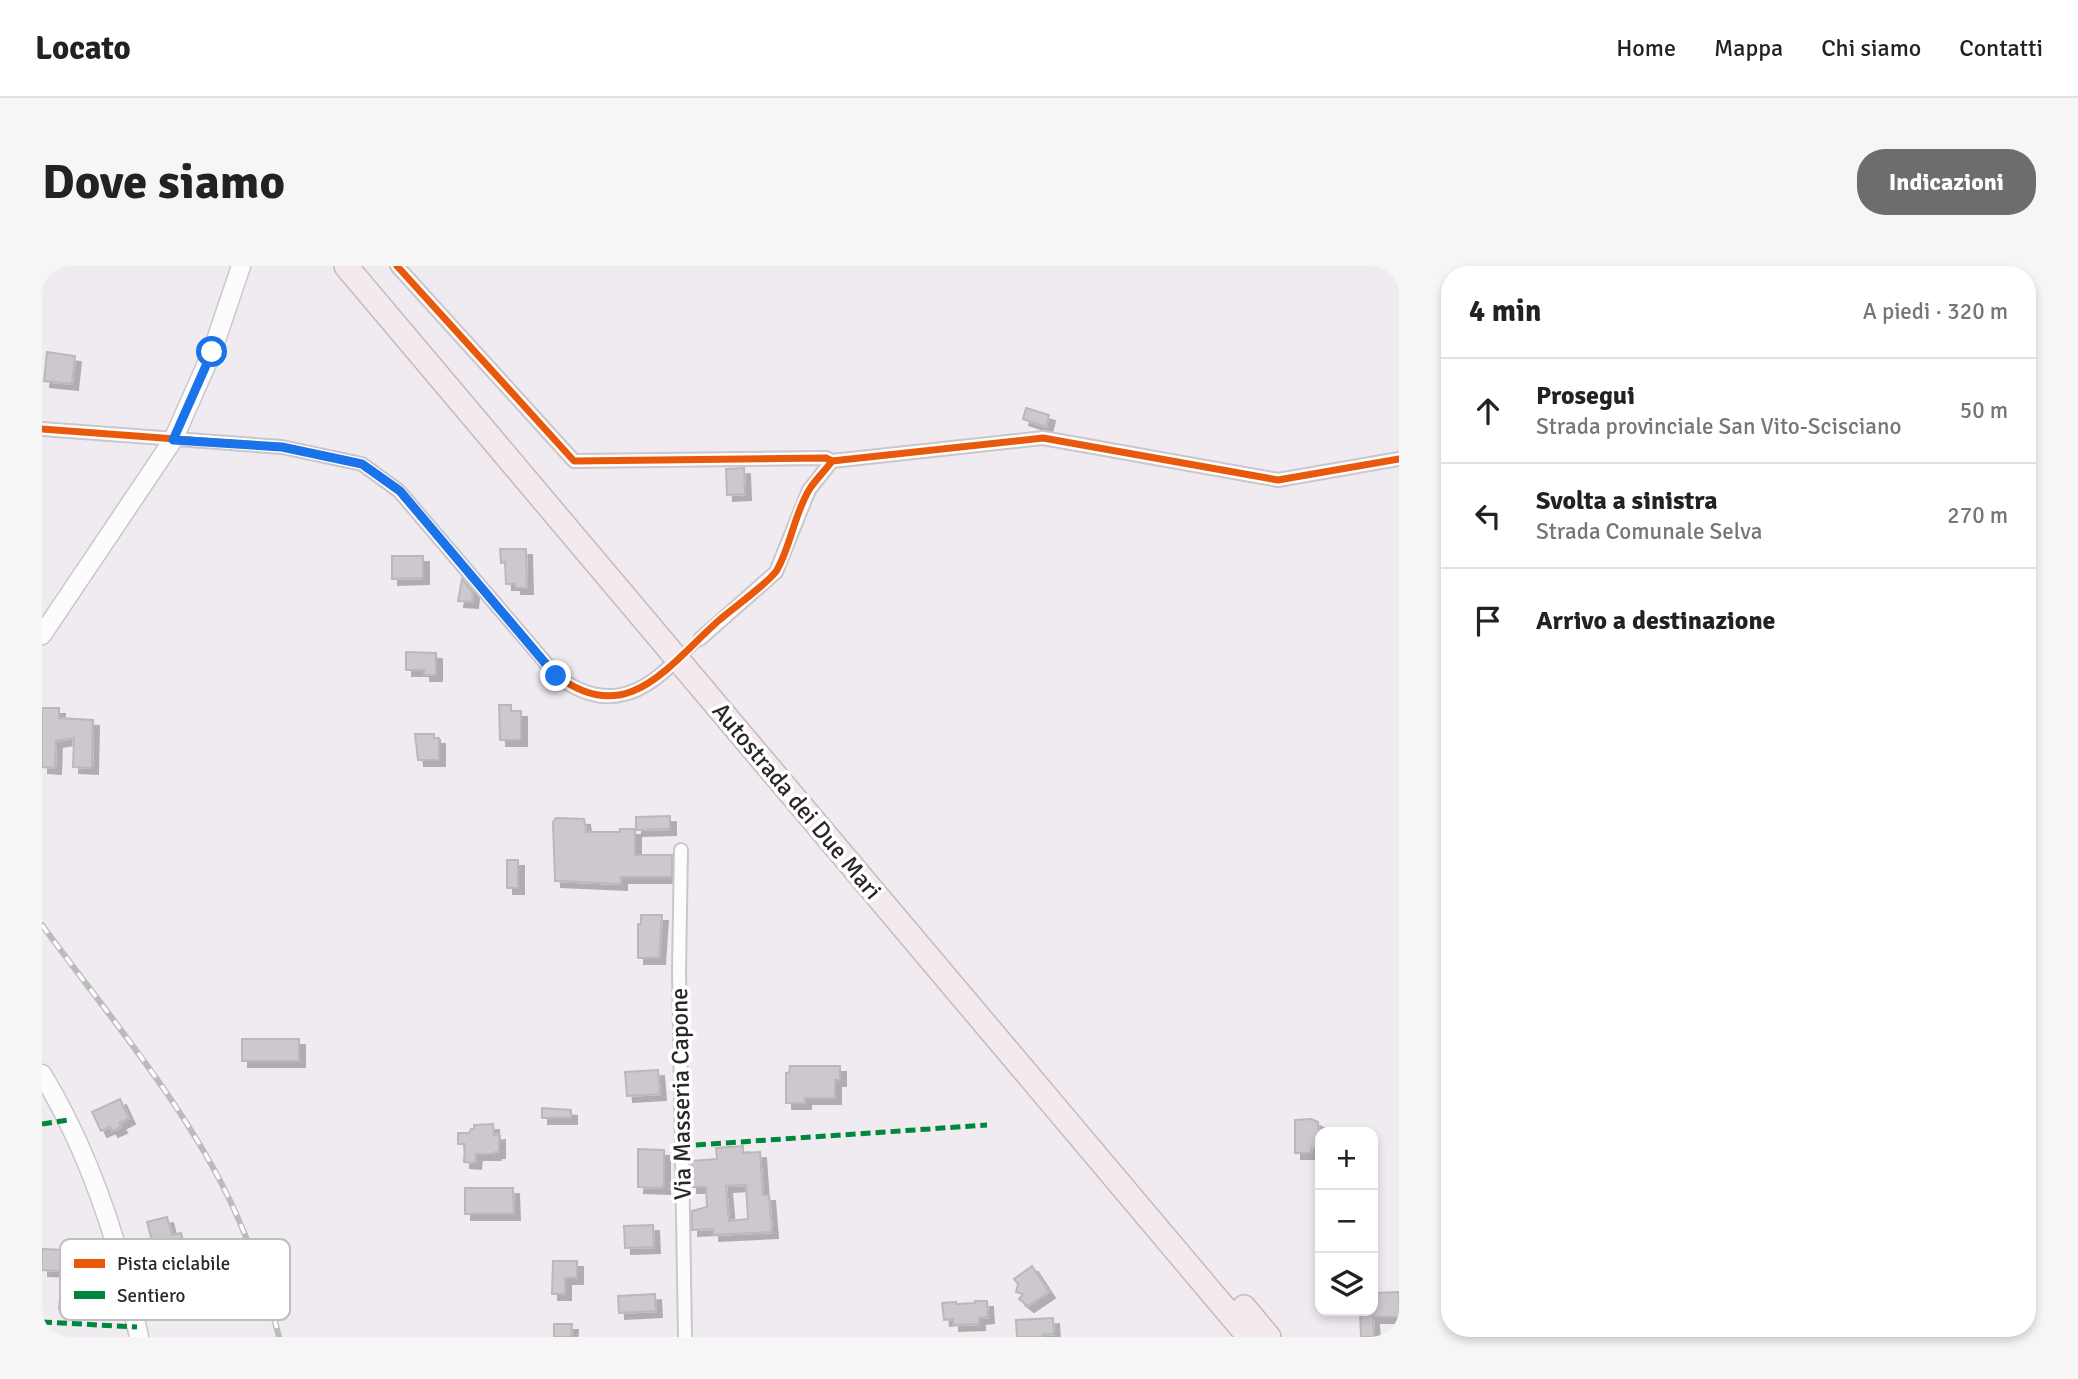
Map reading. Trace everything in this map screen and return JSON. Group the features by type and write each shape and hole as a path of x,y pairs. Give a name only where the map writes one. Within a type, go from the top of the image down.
{"highway":[{"name":"Autostrada dei Due Mari","path":"345,266 1249,1337"},
{"name":"Autostrada dei Due Mari","path":"366,266 1269,1337"}],"street":[{"path":"42,635 173,440 212,352 241,266"},
{"path":"397,266 574,461 826,458 832,461 1044,439 1278,480 1399,459"},
{"path":"42,429 282,447 362,464 400,491 556,676 571,687 603,698 625,694 645,685 668,668"},
{"path":"700,639 776,572 809,490 832,461"},
{"name":"Via Masseria Capone","path":"681,850 679,998 685,1337"},
{"path":"42,1074 81,1147 99,1192 113,1239"}],"building":[{"path":"47,352 75,356 72,384 44,381"},
{"path":"1026,408 1049,415 1046,427 1023,419"},
{"path":"744,468 745,494 727,495 726,469"},
{"path":"500,549 526,549 527,588 515,588 515,584 506,584 505,562 501,563"},
{"path":"392,556 423,556 423,578 392,579"},
{"path":"462,579 473,592 472,602 458,601"},
{"path":"406,652 436,653 436,675 424,675 424,670 406,670"},
{"path":"499,705 511,705 511,711 521,711 521,740 500,740"},
{"path":"42,708 59,708 59,718 93,720 92,768 73,767 74,738 56,741 55,768 42,767"},
{"path":"415,734 434,734 434,738 439,738 439,760 418,760"},
{"path":"670,816 670,829 636,830 636,817"},
{"path":"556,818 584,819 586,832 635,829 635,855 672,855 672,877 621,877 621,884 555,881 553,822"},
{"path":"507,860 518,860 518,888 507,888"},
{"path":"641,915 662,915 659,958 638,958 638,924 641,924"},
{"path":"242,1039 299,1039 299,1061 242,1061"},
{"path":"790,1066 840,1066 840,1080 835,1080 835,1098 805,1098 805,1103 786,1103 786,1073 789,1073"},
{"path":"658,1070 660,1094 627,1096 625,1072"},
{"path":"120,1099 129,1118 119,1123 121,1127 112,1131 110,1127 101,1131 92,1112"},
{"path":"542,1108 571,1110 571,1118 542,1118"},
{"path":"1311,1119 1318,1122 1318,1127 1315,1127 1315,1149 1311,1149 1312,1153 1295,1153 1295,1120"},
{"path":"493,1124 494,1135 499,1134 499,1152 476,1154 475,1163 464,1162 465,1144 458,1144 458,1133 469,1133 474,1129 474,1125"},
{"path":"743,1146 743,1153 760,1152 763,1195 769,1195 772,1232 713,1235 713,1229 692,1230 692,1211 707,1207 706,1187 691,1187 691,1161 717,1159 716,1148","holes":["746,1185 748,1219 729,1221 726,1186"]},
{"path":"638,1149 664,1150 664,1188 638,1187"},
{"path":"465,1188 513,1188 514,1214 465,1214"},
{"path":"167,1217 172,1235 181,1233 183,1239 151,1239 147,1222"},
{"path":"653,1225 654,1247 625,1248 624,1226"},
{"path":"42,1249 60,1250 60,1271 42,1270"},
{"path":"553,1261 577,1261 577,1278 565,1278 565,1294 552,1294"},
{"path":"1032,1266 1049,1292 1028,1306 1019,1299 1023,1294 1016,1292 1018,1284 1014,1279"},
{"path":"1399,1292 1399,1317 1373,1317 1374,1337 1361,1337 1360,1316 1378,1316 1378,1293"},
{"path":"655,1294 656,1311 619,1313 618,1296"},
{"path":"987,1301 988,1317 979,1318 979,1324 953,1325 953,1319 944,1320 942,1303"},
{"path":"1053,1318 1054,1334 1043,1337 1017,1337 1016,1320"},
{"path":"554,1324 572,1324 571,1337 554,1337"}],"tunnel":[{"path":"674,663 700,639"}],"railway":[{"path":"42,925 145,1062 193,1133 233,1207 246,1239"},
{"path":"274,1320 279,1337"}],"marked path":[{"path":"42,1124 68,1120"},
{"path":"681,1146 987,1125"},
{"path":"42,1322 137,1327"}],"cycle path":[{"path":"397,266 574,461 826,458 832,461"},
{"path":"42,429 282,447 362,464 399,491 556,675 581,690 604,696 625,694 644,686 663,673 717,622 773,575 782,560 811,486 832,461 1043,438 1278,480 1399,459"}],"route":[{"path":"212,352 173,440 282,447 362,464 400,491 556,676"}]}
